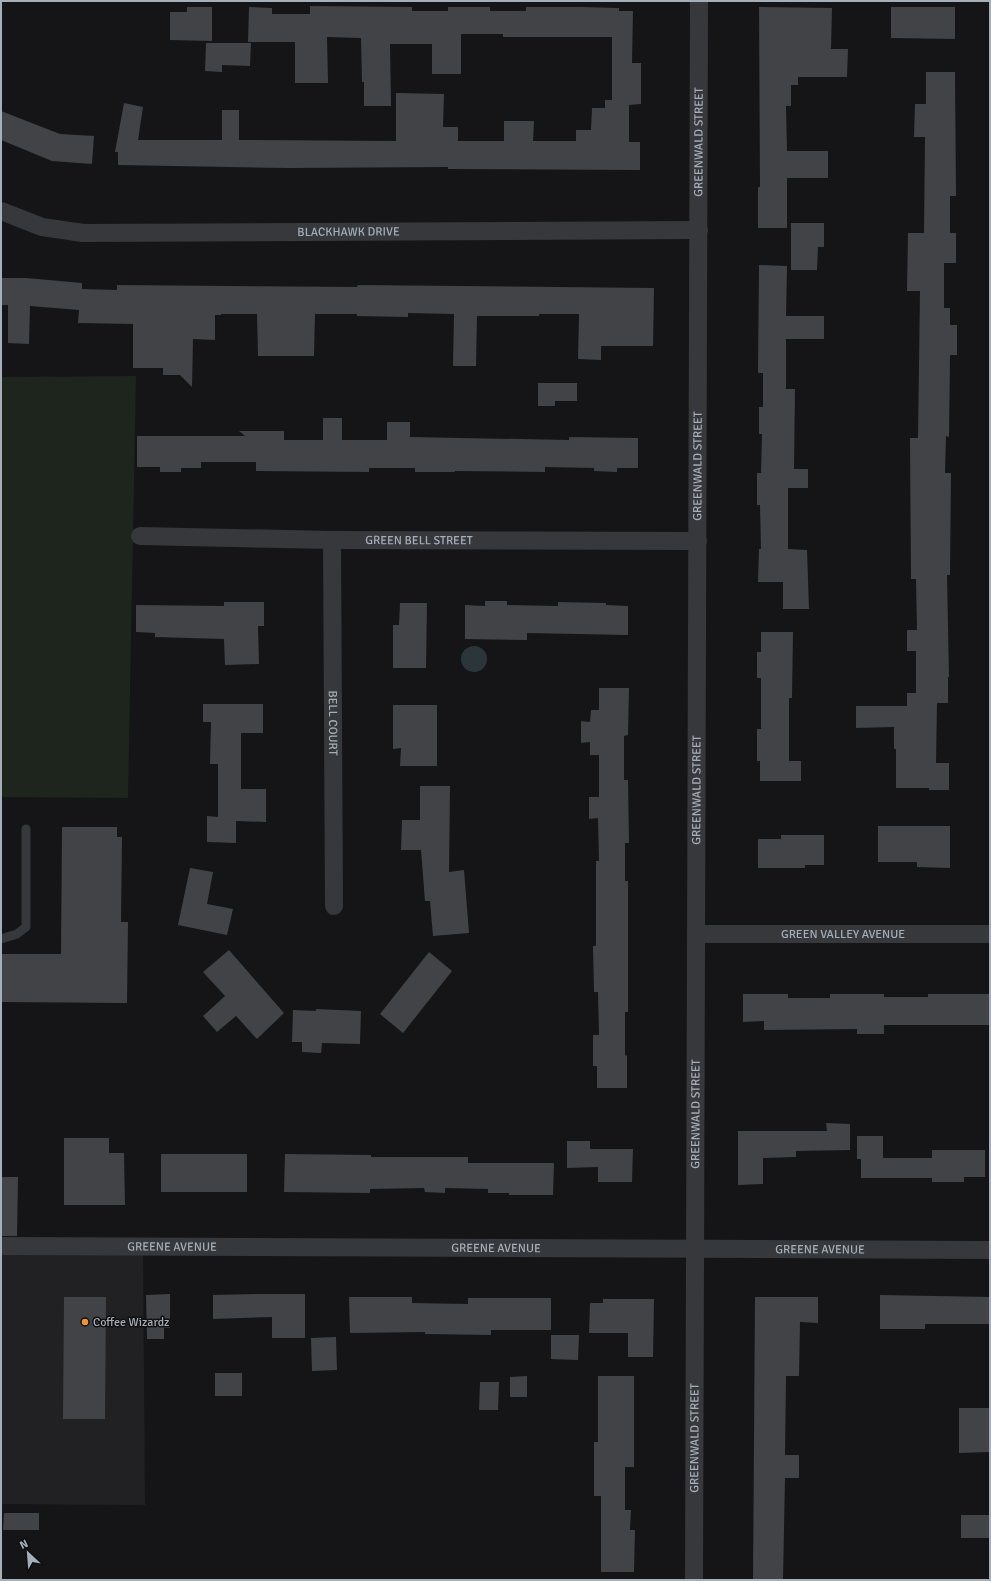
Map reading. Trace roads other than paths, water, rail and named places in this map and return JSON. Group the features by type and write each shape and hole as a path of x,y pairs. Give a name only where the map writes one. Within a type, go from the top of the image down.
{"street":[{"name":"GREENWALD STREET","path":"694,1580 699,1"},
{"name":"BLACKHAWK DRIVE","path":"1,211 42,227 83,232 699,230"},
{"name":"GREEN BELL STREET","path":"140,536 332,540 698,541"},
{"name":"BELL COURT","path":"332,540 334,906"},
{"name":"GREEN VALLEY AVENUE","path":"696,934 990,934"},
{"name":"GREENE AVENUE","path":"1,1246 990,1250"}],"lane":[{"path":"1,939 17,934 26,927 26,829"}],"place":[{"name":"Coffee Wizardz","path":"85,1322"}]}
